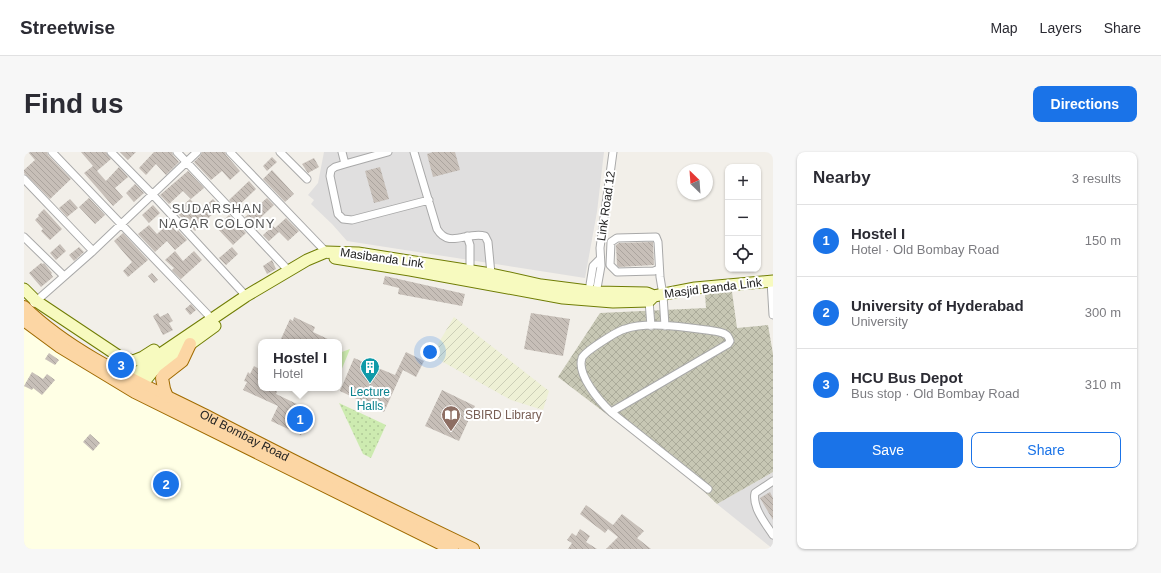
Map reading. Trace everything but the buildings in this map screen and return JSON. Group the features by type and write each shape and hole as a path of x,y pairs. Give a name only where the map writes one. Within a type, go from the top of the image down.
{"main road":[{"name":"Masibanda Link","path":"187,341 212,319 288,270 307,260 329,255 358,252 368,258 491,274 593,294 631,293"},
{"path":"133,385 153,371 187,341 239,308 329,255"},
{"path":"368,258 538,294 593,294 655,297"},
{"name":"Masjid Banda Link","path":"631,293 647,293 655,297 695,288 772,281"},
{"path":"24,289 36,300 120,357 133,361 143,357 166,342 187,341"},
{"name":"Old Bombay Road","path":"25,312 59,346 452,549"},
{"path":"167,397 162,378 182,361 187,341"},
{"name":"Old Bombay Road","path":"133,385 167,397 473,549"}],"street":[{"path":"52,152 212,319"},
{"path":"111,152 153,195 246,296"},
{"path":"177,152 288,270"},
{"path":"25,312 36,300 121,225 197,152"},
{"path":"230,152 329,255"},
{"path":"280,152 307,179"},
{"path":"342,152 345,164"},
{"path":"388,152 335,167 331,170 330,176 338,214 343,219 352,220 429,200"},
{"path":"414,152 440,235 449,239 478,234 485,236 488,242 491,274"},
{"name":"Link Road 12","path":"593,294 593,266 600,260 613,152"},
{"path":"24,178 93,251"},
{"path":"467,236 470,245 470,271"},
{"path":"24,237 64,276"},
{"path":"651,326 659,270 658,242 656,237 617,238 611,242 610,265 617,272 659,270"},
{"path":"772,281 773,315"},
{"path":"655,297 665,326"},
{"path":"611,412 728,344 730,341 728,336 720,332 676,325 624,329 589,350 582,358 580,363 590,387 599,400 611,412 708,489"},
{"path":"773,481 755,493 754,499 763,519 773,535"}],"shaded area":[{"path":"324,152 604,152 597,212 585,278 347,241 311,204 314,200 308,195 318,183"},
{"path":"732,292 737,328 768,325 773,354 773,472 717,504 689,477 558,377 600,313 706,308 705,294"},
{"path":"454,317 549,391 543,410 511,400 443,362 432,354"},
{"path":"24,325 83,369 181,422 440,549 24,549"},
{"path":"773,472 773,549 717,504"}],"green space":[{"path":"350,349 342,369 342,352"},
{"path":"339,403 386,425 371,458 363,454"}],"place":[{"name":"HCU Bus Depot","path":"121,365"},
{"name":"Lecture Halls","path":"370,384"},
{"name":"Hostel I","path":"300,419"},
{"name":"SBIRD Library","path":"451,432"},
{"name":"University of Hyderabad","path":"166,484"}],"district":[{"name":"SUDARSHAN NAGAR COLONY","path":"217,216"}]}
